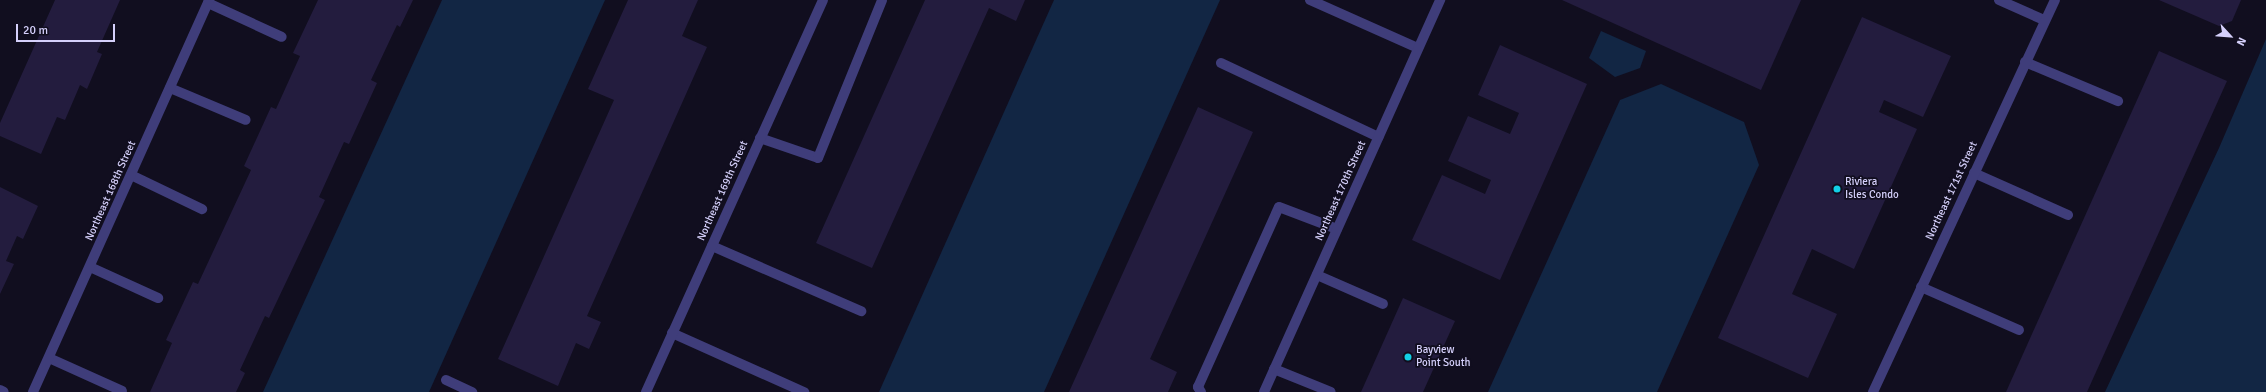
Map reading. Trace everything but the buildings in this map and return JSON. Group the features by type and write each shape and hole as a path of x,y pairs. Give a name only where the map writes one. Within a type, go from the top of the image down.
{"street":[{"name":"Northeast 169th Street","path":"646,392 823,0"},
{"path":"760,138 818,158 882,0"},
{"path":"1310,0 1418,48"},
{"name":"Northeast 170th Street","path":"1264,392 1440,0"},
{"path":"1999,0 2044,20"},
{"name":"Northeast 171st Street","path":"1873,392 2044,20 2055,0"},
{"path":"209,2 282,37"},
{"name":"Northeast 168th Street","path":"33,392 209,2"},
{"path":"2025,62 2118,101"},
{"path":"1221,64 1378,137"},
{"path":"170,88 246,120"},
{"path":"1974,173 2068,215"},
{"path":"131,175 202,209"},
{"path":"1201,392 1198,387 1279,207 1337,229"},
{"path":"712,246 861,311"},
{"path":"90,267 158,298"},
{"path":"1317,275 1383,304"},
{"path":"1921,287 2019,330"},
{"path":"672,333 804,392"},
{"path":"49,358 122,391"},
{"path":"1274,368 1331,392"},
{"path":"446,380 472,392"},
{"path":"0,390 4,392"}],"water":[{"path":"442,0 605,0 429,392 263,392"},
{"path":"1054,0 1220,0 1044,392 879,392"},
{"path":"1601,31 1646,51 1640,68 1615,77 1589,58"},
{"path":"2266,39 2266,392 2105,392 2219,148"},
{"path":"1661,84 1744,122 1759,165 1657,392 1488,392 1620,100"}],"place":[{"name":"Riviera Isles Condo","path":"1837,189"},
{"name":"Bayview Point South","path":"1408,357"}]}
